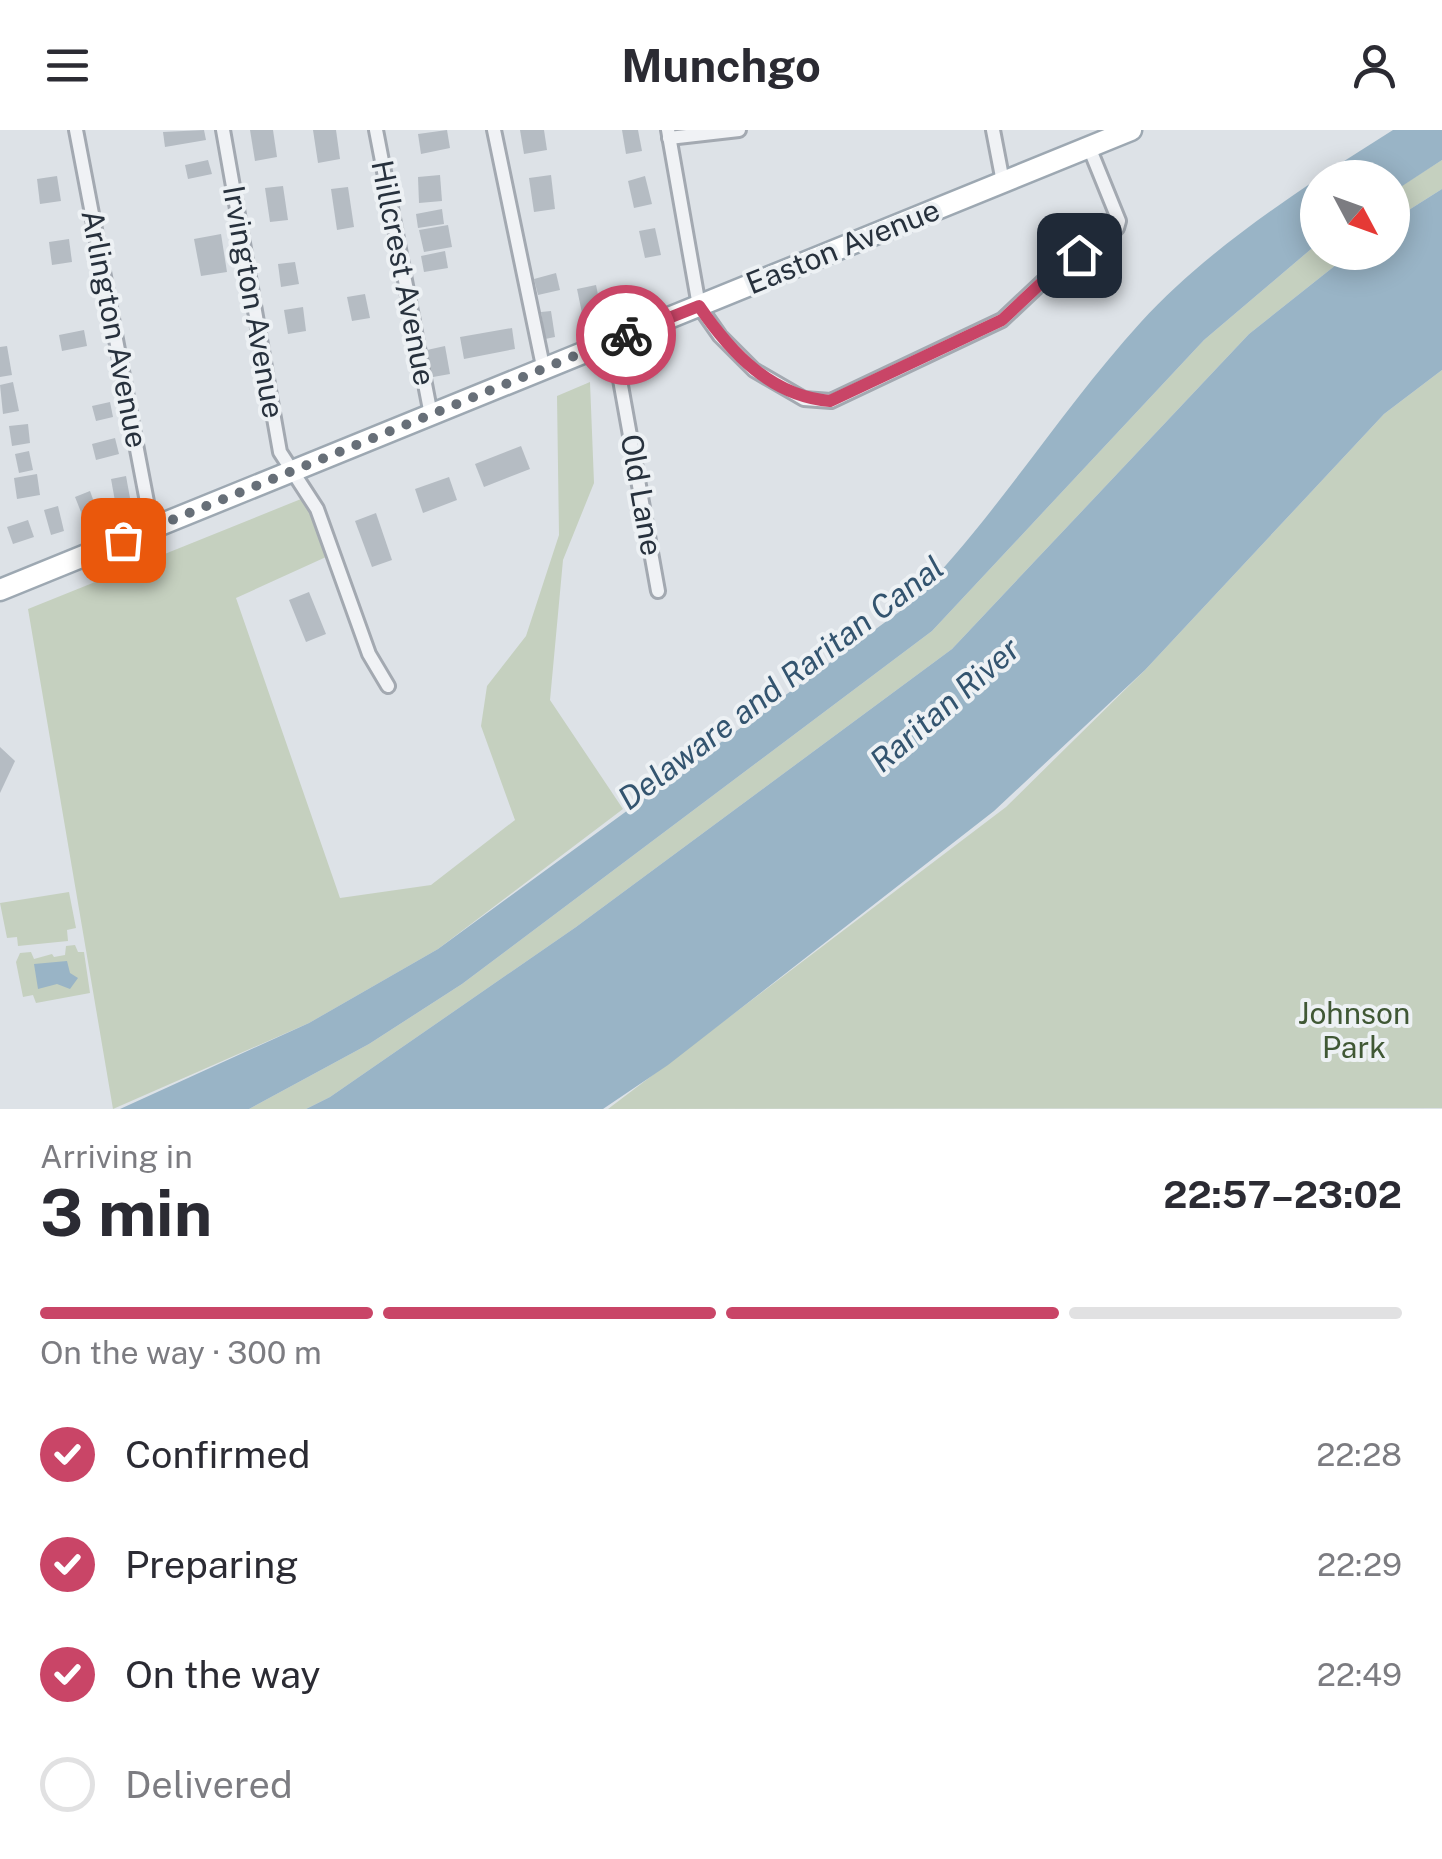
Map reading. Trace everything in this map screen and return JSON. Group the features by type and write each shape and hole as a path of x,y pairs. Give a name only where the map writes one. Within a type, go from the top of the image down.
{"main road":[{"name":"Easton Avenue","path":"1,584 152,528 544,371 1128,130"}],"street":[{"name":"Arlington Avenue","path":"76,130 152,528"},
{"name":"Irvington Avenue","path":"223,130 276,436 317,509 370,654 388,686"},
{"name":"Hillcrest Avenue","path":"376,130 430,415"},
{"path":"494,130 544,371"},
{"path":"739,130 669,134 699,306 720,336 778,387 804,399 842,398 942,345 1002,320 1053,272 1117,228 1119,222 1090,147"},
{"path":"993,130 1003,182"},
{"name":"Old Lane","path":"613,341 658,591"}],"green space":[{"path":"1442,160 1442,189 1410,209 1410,180"},
{"path":"1300,258 1300,270 1330,270 1249,334 952,649 576,927 330,1097 306,1109 249,1109 369,1044 462,984 932,631 1204,340"},
{"name":"Johnson Park","path":"1442,370 1442,1108 608,1109 1006,807 1145,670 1384,414"},
{"path":"590,382 594,483 563,560 550,700 623,809 438,949 309,1023 113,1109 28,609 306,497 326,557 236,598 340,898 431,885 515,820 481,726 487,686 526,636 559,535 557,396"},
{"path":"69,892 76,928 67,930 68,941 18,946 17,937 7,938 0,903"},
{"path":"75,945 78,952 84,952 90,993 36,1003 33,995 23,997 16,962 20,953 31,952 34,959 52,954 54,957 65,955 66,946"}],"water":[{"path":"1393,130 1442,130 1442,160 1410,181 1410,160 1346,160"},
{"name":"Raritan River","path":"1442,189 1442,370 1384,414 1145,670 994,811 668,1065 603,1109 306,1109 330,1097 576,927 952,649 1249,334 1330,270 1410,270 1410,209"},
{"path":"1300,191 1300,258 1204,340 932,631 462,984 369,1044 249,1109 120,1109 309,1023 438,949 910,604 971,536 1141,322 1181,282"},
{"path":"67,961 70,973 78,978 70,989 57,984 38,989 34,964"}],"building":[{"path":"204,130 206,140 165,147 163,132"},
{"path":"250,130 273,130 277,157 255,161"},
{"path":"313,130 336,130 340,159 318,163"},
{"path":"447,130 450,148 421,154 418,134"},
{"path":"520,130 544,130 547,150 524,154"},
{"path":"622,130 638,130 642,151 626,154"},
{"path":"208,160 212,174 188,179 185,165"},
{"path":"440,175 442,201 419,203 418,177"},
{"path":"551,175 555,209 534,212 529,178"},
{"path":"57,176 61,201 40,204 37,179"},
{"path":"645,176 652,204 634,208 628,181"},
{"path":"283,186 288,220 270,222 265,188"},
{"path":"348,187 354,227 337,230 331,189"},
{"path":"442,209 444,224 418,228 416,214"},
{"path":"448,225 452,247 424,252 419,230"},
{"path":"655,228 661,255 645,258 639,231"},
{"path":"221,234 227,272 201,276 194,239"},
{"path":"69,239 72,262 52,265 49,242"},
{"path":"445,251 448,268 424,272 421,256"},
{"path":"295,262 299,284 281,287 278,264"},
{"path":"556,273 560,290 538,295 534,279"},
{"path":"596,285 602,314 583,318 577,289"},
{"path":"365,294 370,318 352,321 347,297"},
{"path":"303,307 306,331 288,334 284,310"},
{"path":"551,311 555,337 545,339 541,312"},
{"path":"512,328 515,349 464,359 460,337"},
{"path":"84,330 87,346 62,351 59,335"},
{"path":"7,346 12,375 0,377 0,347"},
{"path":"445,346 450,374 433,377 427,350"},
{"path":"13,382 19,411 3,414 0,385"},
{"path":"110,402 113,417 96,421 92,406"},
{"path":"28,424 30,443 12,446 9,426"},
{"path":"115,438 119,454 96,460 92,444"},
{"path":"521,446 530,469 484,487 475,464"},
{"path":"29,451 33,470 19,473 15,454"},
{"path":"37,474 40,495 17,499 14,478"},
{"path":"126,476 132,509 117,512 111,479"},
{"path":"449,477 457,500 423,513 415,489"},
{"path":"90,491 101,521 87,527 75,497"},
{"path":"58,506 64,531 51,535 44,510"},
{"path":"376,513 392,560 372,567 355,521"},
{"path":"28,520 34,537 13,544 7,527"},
{"path":"309,592 326,634 306,642 289,600"},
{"path":"0,747 15,761 0,793"}],"way so far":[{"path":"123,540 626,335"}],"route":[{"path":"626,335 699,306 720,336 754,370 804,399 830,401 1002,320 1053,272 1079,255"}],"water label":[{"name":"Delaware and Raritan Canal","path":"781,683"}]}
